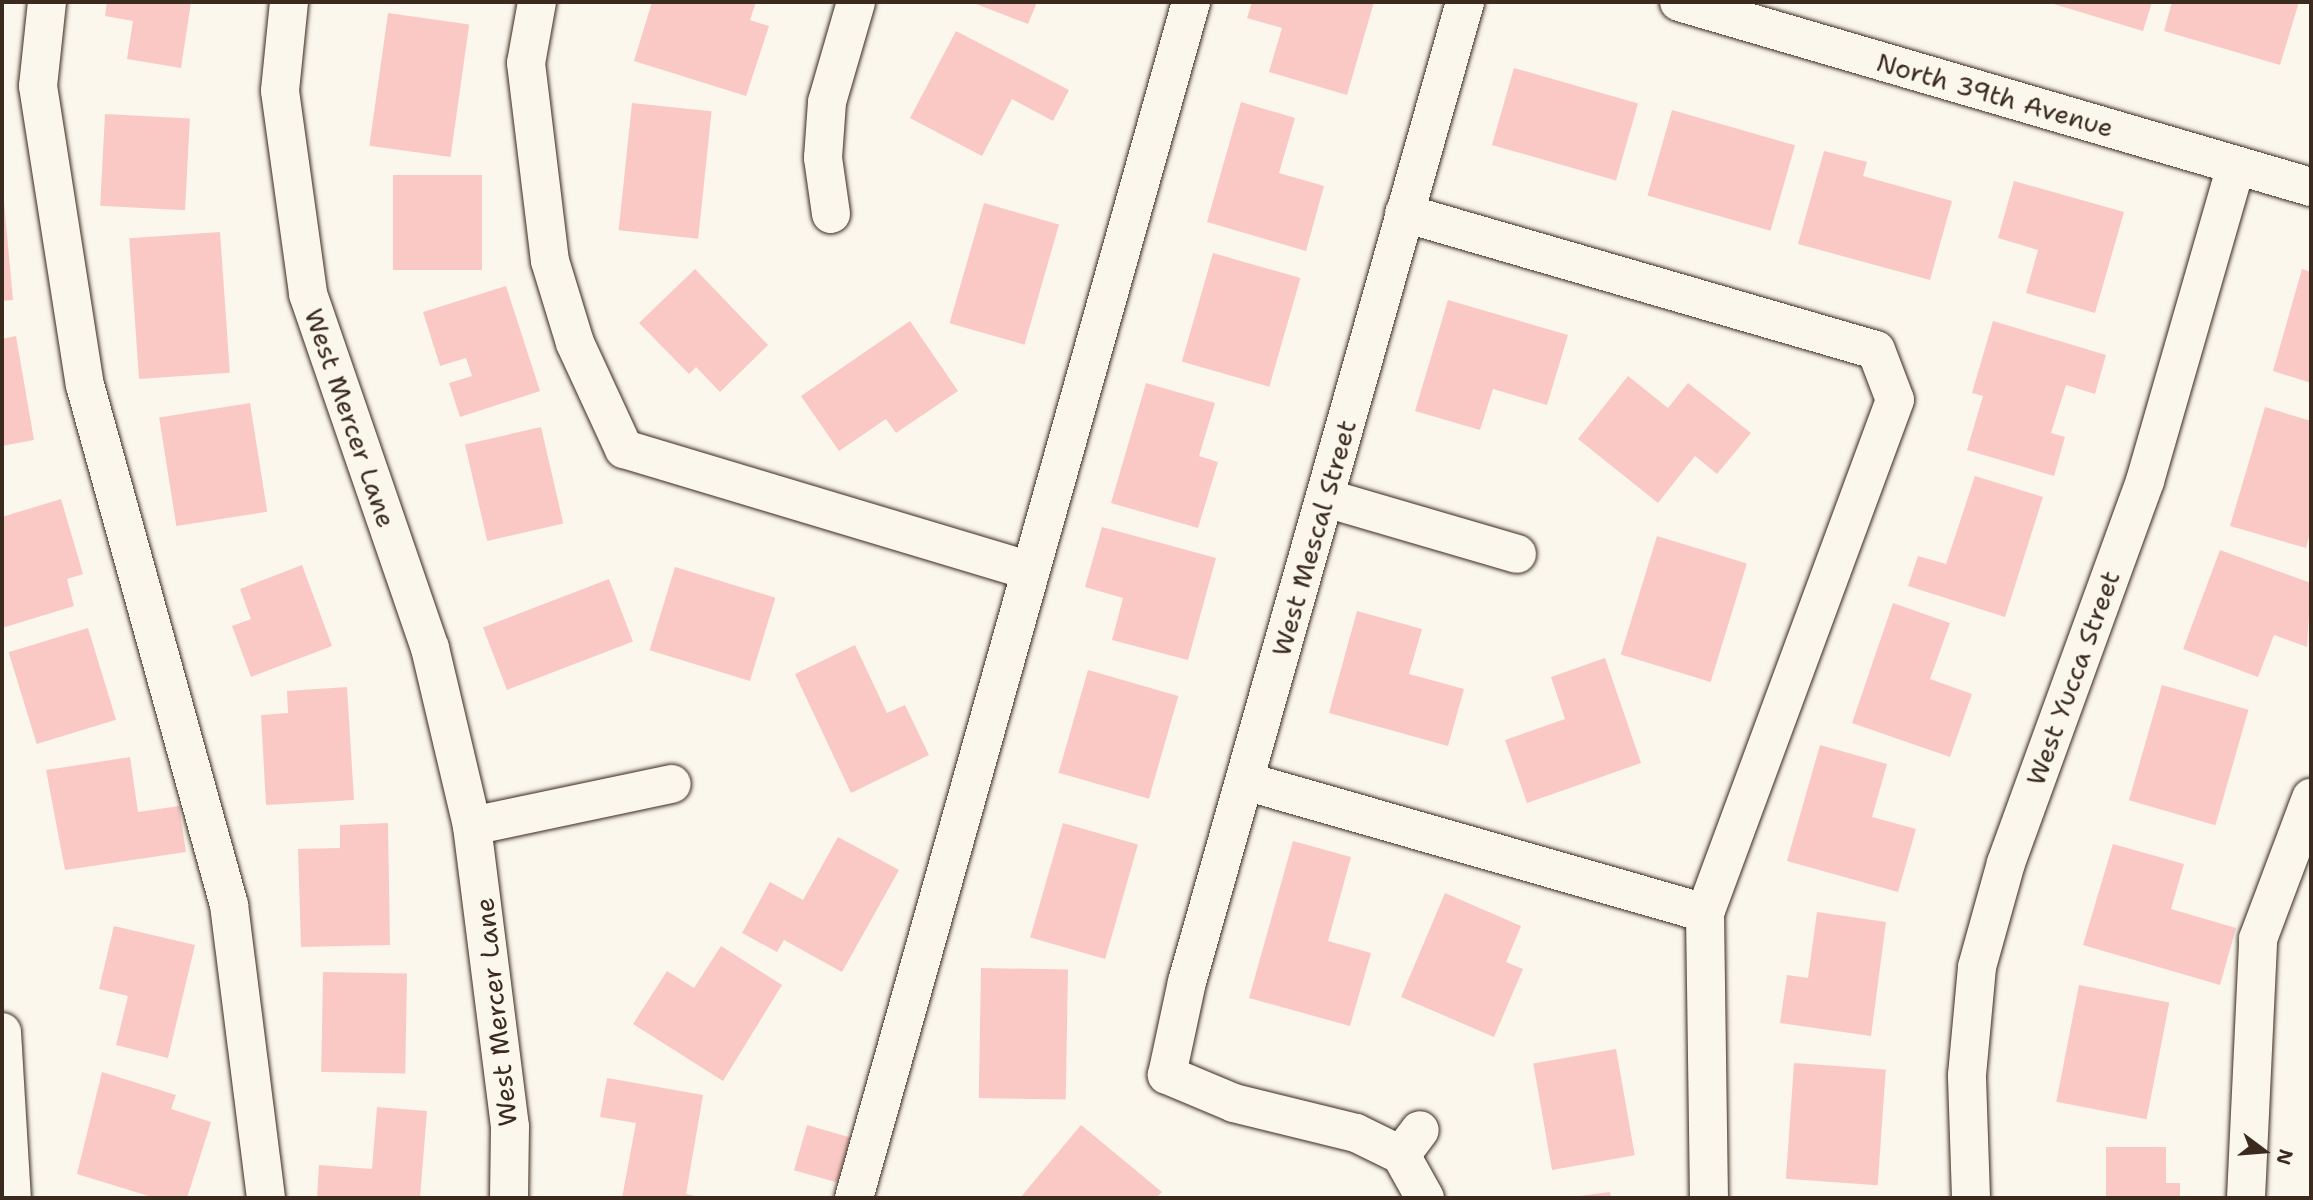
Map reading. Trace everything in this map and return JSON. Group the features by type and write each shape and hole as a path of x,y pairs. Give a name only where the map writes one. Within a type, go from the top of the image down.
{"street":[{"path":"47,2 38,86 85,385 229,905 266,1198"},
{"name":"West Mercer Lane","path":"289,2 280,91 308,294 430,648 472,826 510,1127 509,1198"},
{"path":"537,2 526,62 550,261 575,343 624,449 1028,570"},
{"path":"831,214 823,158 827,102 856,2"},
{"path":"854,1198 1028,570 1191,2"},
{"name":"West Mescal Street","path":"1425,1198 1410,1142 1356,1133 1234,1103 1167,1075 1245,781 1465,2"},
{"name":"North 39th Avenue","path":"1679,2 2311,187"},
{"name":"West Yucca Street","path":"1971,1198 1967,1075 1977,967 2006,863 2145,481 2236,166"},
{"path":"1404,213 1876,350 1895,400 1705,913 1709,1198"},
{"path":"1326,498 1517,554"},
{"path":"1245,781 1705,913"},
{"path":"472,826 672,784"},
{"path":"2246,1198 2258,939 2311,798"},
{"path":"2,1032 12,1198"}],"building":[{"path":"107,2 191,2 181,68 127,59 133,21 105,16"},
{"path":"652,2 756,2 750,20 769,26 746,96 634,61"},
{"path":"971,2 1037,2 1028,24"},
{"path":"1252,2 1374,2 1347,95 1269,72 1282,28 1247,18"},
{"path":"2047,2 2152,2 2143,31"},
{"path":"2172,2 2299,2 2280,65 2164,31"},
{"path":"388,13 469,24 451,157 369,146"},
{"path":"956,31 1069,90 1053,121 1012,99 982,156 910,118"},
{"path":"1514,68 1638,104 1616,180 1492,145"},
{"path":"1241,102 1295,118 1279,173 1324,186 1306,251 1207,222"},
{"path":"632,103 712,111 698,239 619,230"},
{"path":"1672,110 1795,145 1771,231 1647,196"},
{"path":"105,114 190,118 185,210 100,206"},
{"path":"1824,151 1867,162 1863,176 1952,201 1930,280 1798,244"},
{"path":"393,175 482,175 482,270 393,270"},
{"path":"2014,181 2124,212 2095,313 2026,293 2038,250 1998,238"},
{"path":"4,202 13,300 2,301 2,203"},
{"path":"984,203 1059,224 1025,345 950,323"},
{"path":"220,232 230,373 139,379 129,238"},
{"path":"1213,253 1300,278 1269,387 1182,362"},
{"path":"695,269 768,345 720,392 696,367 689,374 639,323"},
{"path":"2302,269 2311,272 2311,383 2273,371"},
{"path":"506,286 540,391 460,417 449,383 472,376 466,358 440,366 423,312"},
{"path":"1448,300 1568,335 1547,405 1493,389 1480,430 1415,411"},
{"path":"910,321 958,391 896,433 886,419 839,451 801,396"},
{"path":"1993,321 2106,355 2095,394 2066,385 2051,433 2065,437 2054,476 1967,450 1983,396 1972,393"},
{"path":"16,336 34,440 2,446 2,339"},
{"path":"1628,376 1668,408 1688,383 1751,433 1717,474 1695,456 1658,503 1578,439"},
{"path":"1146,383 1215,403 1199,456 1218,462 1198,528 1111,503"},
{"path":"250,403 267,512 176,526 159,417"},
{"path":"2265,407 2311,421 2311,530 2306,548 2230,526"},
{"path":"541,427 563,523 487,541 465,445"},
{"path":"1975,476 2043,497 2005,617 1908,586 1918,556 1946,564"},
{"path":"61,499 83,574 67,579 74,606 2,628 2,517"},
{"path":"1102,527 1216,558 1188,660 1112,640 1123,598 1085,587"},
{"path":"1657,536 1747,563 1711,682 1621,655"},
{"path":"2220,550 2311,583 2307,647 2274,635 2258,677 2183,649"},
{"path":"302,565 332,646 251,677 232,626 251,619 240,589"},
{"path":"675,567 775,598 750,681 650,650"},
{"path":"609,579 633,642 507,690 483,627"},
{"path":"1893,603 1950,623 1930,679 1972,694 1950,757 1852,723"},
{"path":"1357,611 1422,629 1409,674 1464,689 1448,746 1329,713"},
{"path":"88,628 116,720 37,744 9,652"},
{"path":"855,645 887,713 905,705 929,755 851,793 795,674"},
{"path":"1605,658 1641,763 1527,803 1505,740 1565,719 1551,677"},
{"path":"1088,670 1178,696 1149,799 1059,773"},
{"path":"2162,685 2249,710 2215,825 2129,800"},
{"path":"347,687 354,800 266,805 261,715 288,713 287,691"},
{"path":"1820,745 1887,764 1872,817 1916,829 1898,892 1787,861"},
{"path":"130,757 138,812 179,806 186,852 65,870 46,770"},
{"path":"388,823 390,945 301,947 298,849 340,848 340,825"},
{"path":"1063,823 1138,844 1105,959 1030,937"},
{"path":"838,837 899,870 842,972 784,940 777,952 742,933 770,882 803,900"},
{"path":"1293,841 1351,857 1328,941 1371,953 1350,1026 1249,998"},
{"path":"2113,844 2184,864 2171,909 2236,928 2220,985 2083,945"},
{"path":"1445,893 1521,926 1506,962 1523,969 1494,1037 1401,997"},
{"path":"1817,912 1886,922 1871,1036 1780,1023 1787,975 1808,978"},
{"path":"114,926 195,945 168,1058 116,1045 128,996 99,989"},
{"path":"721,946 782,985 723,1081 633,1024 667,971 694,988"},
{"path":"981,968 1068,970 1066,1099 979,1098"},
{"path":"323,972 407,973 405,1073 321,1072"},
{"path":"2079,985 2169,1003 2147,1119 2056,1102"},
{"path":"1616,1049 1635,1155 1552,1170 1533,1064"},
{"path":"1794,1063 1886,1069 1878,1185 1786,1179"},
{"path":"102,1072 176,1095 171,1109 211,1122 187,1198 155,1198 77,1174"},
{"path":"607,1078 703,1095 686,1194 705,1198 622,1198 636,1123 600,1117"},
{"path":"377,1107 427,1111 420,1198 317,1198 319,1165 372,1169"},
{"path":"807,1125 850,1137 837,1183 794,1170"},
{"path":"1081,1125 1162,1192 1156,1198 1020,1198"},
{"path":"2106,1147 2166,1147 2166,1183 2180,1183 2180,1198 2106,1198"},
{"path":"1610,1192 1611,1198 1571,1198 1571,1197"}]}
